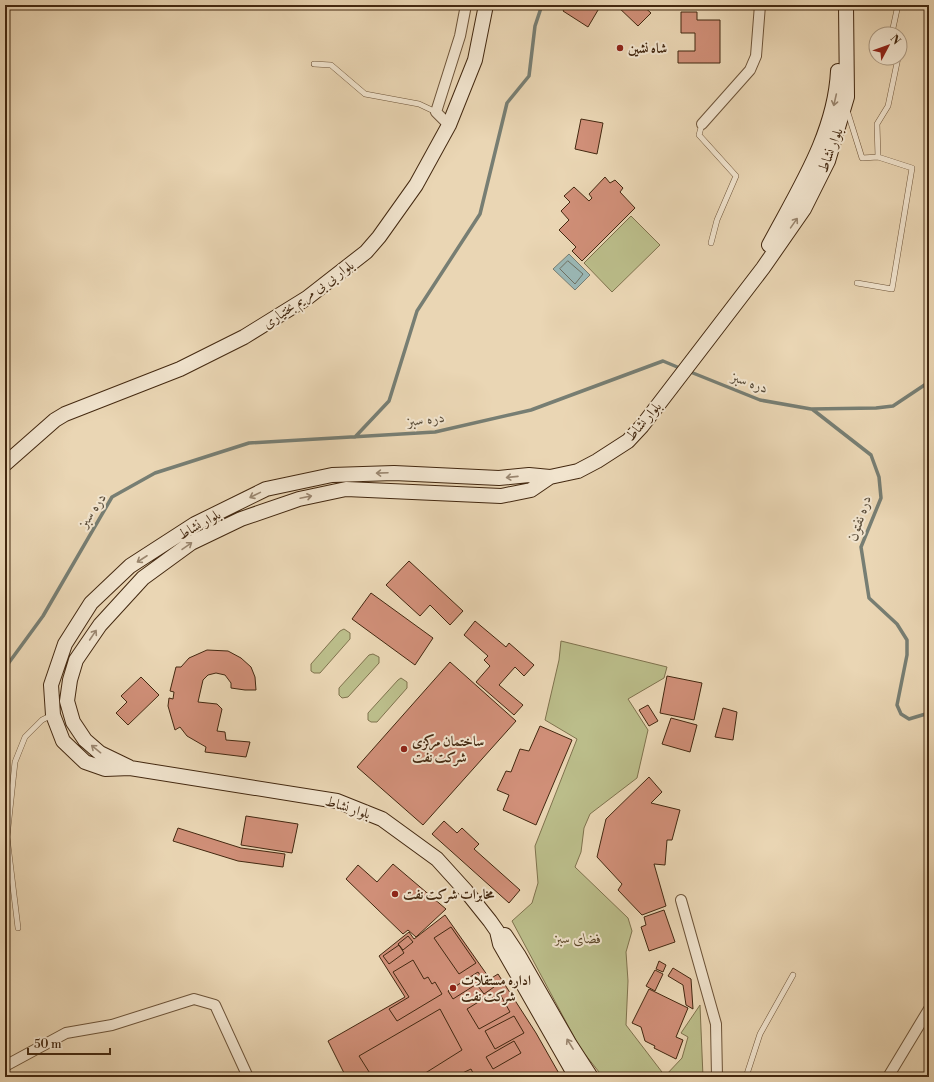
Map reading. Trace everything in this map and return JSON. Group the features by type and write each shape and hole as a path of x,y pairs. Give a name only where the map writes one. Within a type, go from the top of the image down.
{"main road":[{"name":"بلوار بی بی مریم بختیاری","path":"5,464 55,420 65,414 180,369 230,344 300,302 352,265 379,237 416,185 449,125 475,60 486,5"},
{"name":"بلوار نشاط","path":"754,276 821,145 831,114 837,89 838,74 837,5"},
{"name":"بلوار نشاط","path":"591,1077 569,1043 519,956 505,936 497,931 466,891 437,859 382,819 337,801 130,768 105,769 85,762 63,741 53,715 52,685 65,644 91,603 130,566 195,524 266,489 332,475 394,473 499,478 529,475 550,477 578,471 597,461 628,441 642,426 754,276 762,268 804,209 828,161 846,105 846,5"},
{"name":"بلوار نشاط","path":"130,768 100,753 85,740 73,722 67,701 70,680 76,660 100,625 143,578 191,543 241,519 299,498 346,489 501,496 531,490 550,477"},
{"name":"بلوار نشاط","path":"497,931 500,944 576,1077"}],"street":[{"path":"449,125 436,112 460,36 466,5"},
{"path":"702,124 750,70 756,56 760,5"},
{"path":"681,900 716,1024 717,1077"},
{"path":"5,1066 66,1033 112,1025 194,999 215,1005 248,1077"},
{"path":"891,1076 929,1009"}],"lane":[{"path":"893,26 898,5"},
{"path":"314,64 331,65 364,94 419,104 436,112"},
{"path":"878,156 877,124 888,106 896,66"},
{"path":"846,105 862,158 878,156 912,168 892,289 857,284"},
{"path":"702,124 699,135 736,176 717,220 711,243"},
{"path":"18,928 7,837 15,762 25,737 42,720 53,715"},
{"path":"746,1077 760,1034 792,975"}],"green space":[{"path":"631,216 660,245 612,292 584,263"},
{"path":"344,629 350,633 350,639 320,673 314,673 311,671 311,664 340,631"},
{"name":"فضای سبز","path":"561,641 667,667 664,678 628,699 648,730 637,778 590,814 584,828 581,852 575,867 628,918 632,931 626,952 628,981 626,1025 665,1076 682,1058 688,1037 681,1033 700,1005 703,1077 603,1077 580,1048 512,921 532,903 538,883 535,846 577,739 545,720 559,660"},
{"path":"373,654 379,657 379,663 348,697 342,698 339,695 339,688 369,655"},
{"path":"401,678 407,682 407,688 377,722 371,722 368,720 368,713"}],"water":[{"path":"569,254 590,275 575,290 553,269"}],"building":[{"path":"567,5 601,5 588,27 563,11"},
{"path":"616,5 642,5 651,13 638,26"},
{"path":"681,12 697,12 697,20 720,20 720,63 678,63 678,51 695,51 695,33 681,33"},
{"path":"581,119 603,123 597,154 575,149"},
{"path":"605,177 610,183 615,180 623,188 620,192 635,208 582,261 572,251 576,247 559,230 569,220 561,211 570,202 564,196 574,187 589,201 592,198 589,194"},
{"path":"409,561 463,611 450,625 430,605 420,616 386,585"},
{"path":"371,593 433,638 415,665 352,619"},
{"path":"475,621 506,647 509,643 534,665 524,676 515,667 499,685 523,705 514,715 476,682 490,666 484,660 488,656 464,635"},
{"path":"207,650 228,651 241,658 251,667 255,677 256,690 245,690 231,688 231,683 225,675 216,673 208,675 203,680 198,702 217,704 222,709 217,731 225,732 226,740 250,742 246,757 205,752 206,747 187,736 180,727 175,730 168,706 169,698 173,699 174,692 170,691 176,667 181,667 189,658"},
{"path":"450,662 516,721 423,825 357,767"},
{"path":"667,676 702,683 694,720 660,713"},
{"path":"141,677 159,695 128,725 116,713 127,702 121,696"},
{"path":"648,705 658,721 649,726 639,710"},
{"path":"723,708 737,712 733,740 715,737"},
{"path":"671,718 697,725 690,752 662,744"},
{"path":"540,726 572,740 536,825 503,810 509,795 497,790 506,771 511,772 520,749 529,751"},
{"path":"649,777 662,792 651,803 680,810 672,840 667,840 665,865 654,864 666,906 642,915 618,890 622,884 597,857 606,819"},
{"path":"246,816 298,824 292,853 241,845"},
{"path":"444,821 457,833 462,828 479,844 474,849 520,890 509,903 432,834"},
{"path":"178,828 241,848 285,854 283,867 238,861 173,841"},
{"name":"مخابرات شرکت نفت","path":"393,864 446,909 416,937 408,930 403,934 346,879 358,865 377,882"},
{"path":"664,910 675,942 649,951 641,927 646,925 644,917"},
{"name":"اداره مستقلات شرکت نفت","path":"445,915 490,979 498,974 536,1033 561,1077 346,1077 328,1041 405,997 379,956 409,932 414,939"},
{"path":"451,927 476,963 459,974 434,938"},
{"path":"408,936 413,942 403,950 398,944"},
{"path":"399,945 404,953 389,964 383,956"},
{"path":"413,960 424,979 428,977 432,984 435,982 442,994 397,1021 389,1009 409,997 393,972"},
{"path":"659,961 666,965 663,972 656,969"},
{"path":"673,968 691,979 693,1009 686,1005 683,985 668,976"},
{"path":"655,970 663,974 655,991 646,986"},
{"path":"478,972 483,980 453,999 448,991"},
{"path":"488,979 494,987 484,994 478,986"},
{"path":"649,989 688,1008 676,1037 683,1040 676,1059 654,1048 655,1046 645,1041 641,1027 632,1023"},
{"path":"500,994 510,1012 479,1029 467,1009 485,998 487,1001"},
{"path":"440,1009 462,1050 419,1077 369,1077 371,1075 359,1056"},
{"path":"514,1016 524,1033 495,1049 485,1031"},
{"path":"514,1041 521,1053 493,1069 486,1057"},
{"path":"471,1069 475,1077 454,1077"}],"waterway":[{"path":"355,437 389,401 417,311 480,214 507,103 529,76 535,26 542,5"},
{"name":"دره سبز","path":"5,668 43,616 112,497 155,473 249,443 435,432 531,410 663,361 682,369"},
{"name":"دره سبز","path":"688,371 760,400 811,409 876,408 893,406 929,382"},
{"name":"دره نفتون","path":"812,409 871,455 879,477 881,498 861,547 869,598 897,624 907,640 907,655 897,705 901,714 909,719 929,713"}],"place":[{"name":"شاه نشین","path":"620,48"},
{"name":"ساختمان مرکزی شرکت نفت","path":"404,749"},
{"name":"مخابرات شرکت نفت","path":"395,894"},
{"name":"اداره مستقلات شرکت نفت","path":"453,988"}]}
